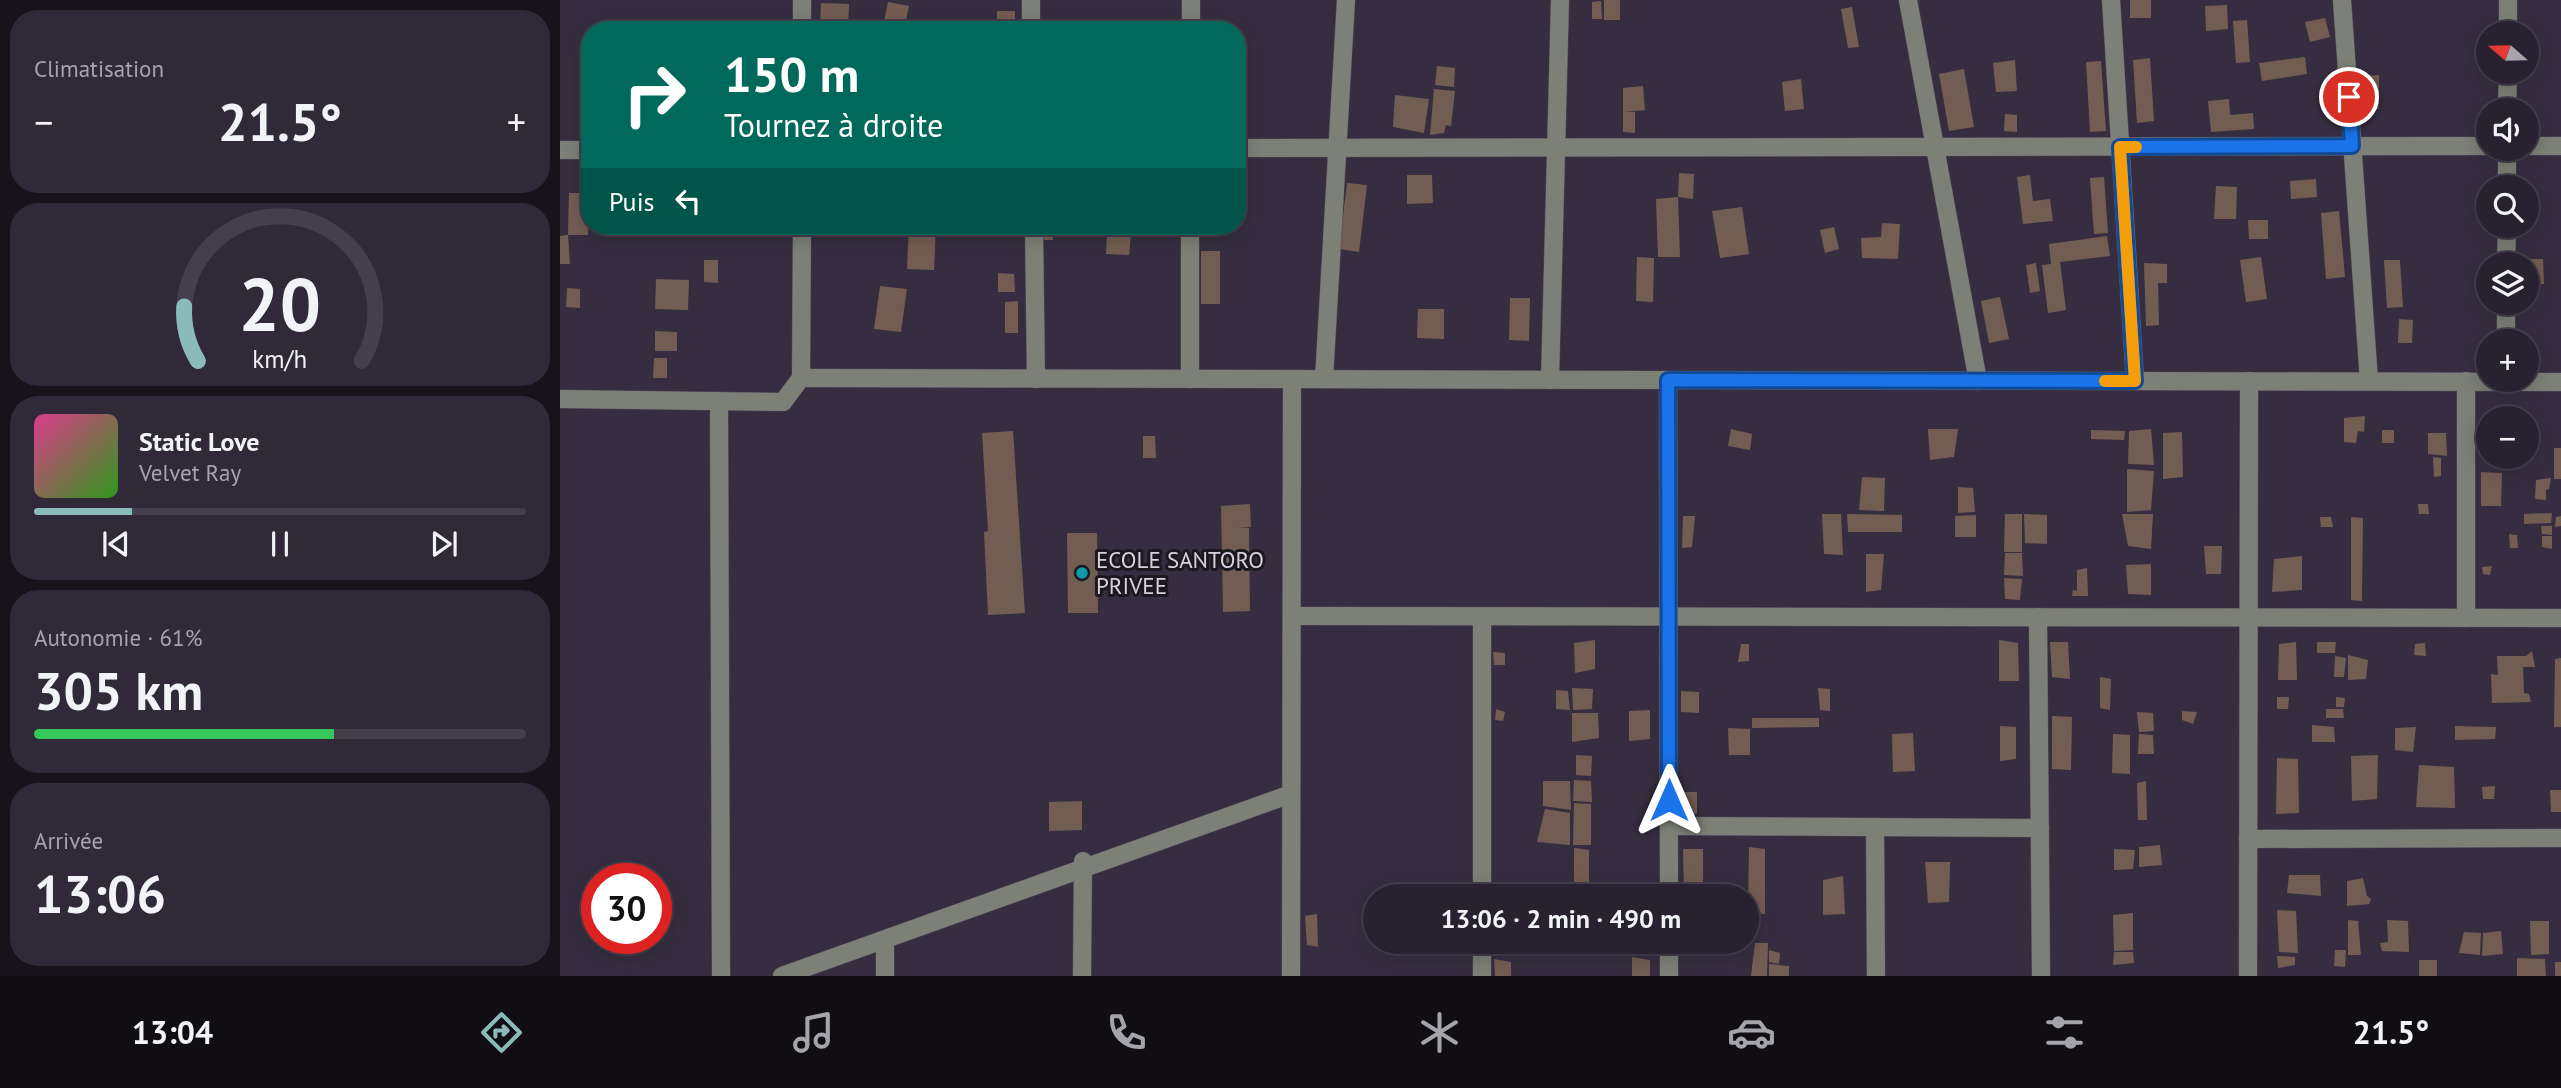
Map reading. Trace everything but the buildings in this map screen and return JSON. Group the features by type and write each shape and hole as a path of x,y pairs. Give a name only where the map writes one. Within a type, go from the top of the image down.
{"street":[{"path":"802,0 802,21"},
{"path":"1031,0 1031,21"},
{"path":"1191,0 1191,21"},
{"path":"1324,379 1346,0"},
{"path":"1550,380 1560,0"},
{"path":"1908,0 1978,381"},
{"path":"2111,0 2135,381"},
{"path":"2342,0 2369,381"},
{"path":"2508,0 2508,21"},
{"path":"1246,148 2476,146"},
{"path":"2539,146 2561,146"},
{"path":"560,150 581,150"},
{"path":"560,398 783,402 801,378 802,235"},
{"path":"1034,235 1036,379"},
{"path":"1190,379 1191,235"},
{"path":"801,378 2476,382"},
{"path":"1291,976 1292,379"},
{"path":"1668,380 1669,884"},
{"path":"2248,976 2249,381"},
{"path":"2466,382 2466,618"},
{"path":"2539,382 2561,382"},
{"path":"719,401 721,976"},
{"path":"1292,616 2561,618"},
{"path":"1482,617 1482,884"},
{"path":"2038,617 2041,976"},
{"path":"782,976 885,940 1082,864 1291,794"},
{"path":"1669,826 2040,828"},
{"path":"1875,827 1877,976"},
{"path":"2248,839 2561,838"},
{"path":"1082,864 1082,976"},
{"path":"885,940 885,976"},
{"path":"1482,954 1482,976"},
{"path":"1669,954 1669,976"}],"slow traffic":[{"path":"2105,381 2135,381 2120,147 2136,147"}],"place":[{"name":"ECOLE SANTORO PRIVEE","path":"1082,573"}],"route":[{"path":"1669,800 1668,380 2135,381 2120,147 2352,146 2349,97"}]}
